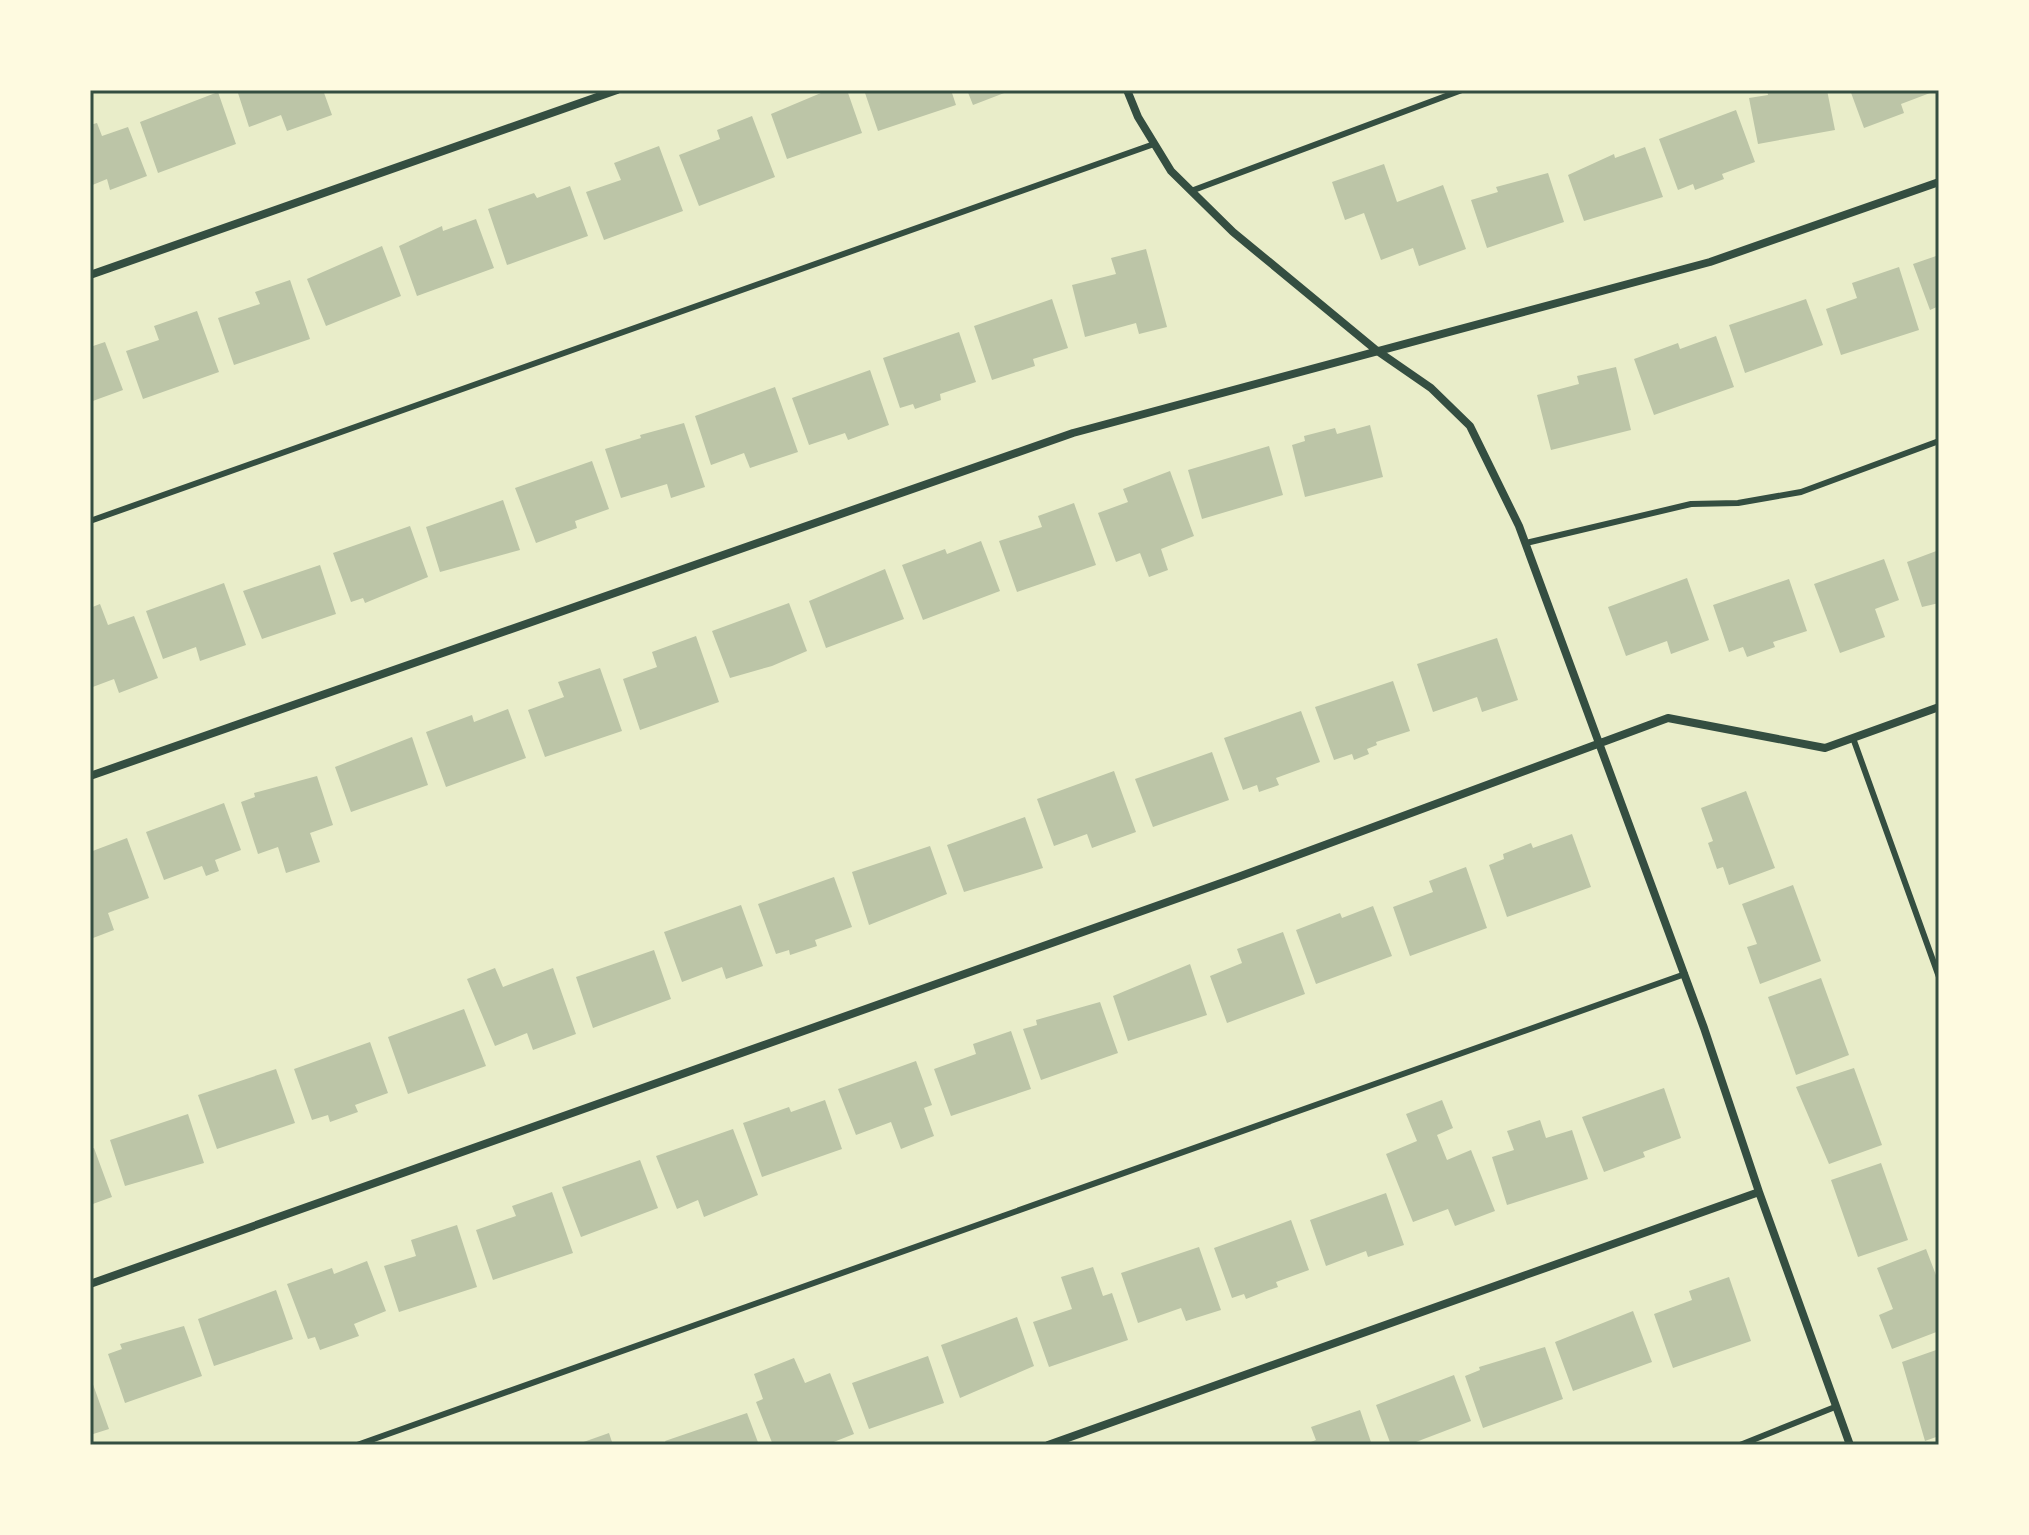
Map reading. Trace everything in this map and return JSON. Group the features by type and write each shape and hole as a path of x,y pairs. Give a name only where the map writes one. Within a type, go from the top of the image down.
{"street":[{"path":"90,275 617,90"},
{"path":"1127,90 1138,117 1171,171 1191,191 1233,232 1376,350 1431,388 1470,426 1526,543 1685,974 1850,1445"},
{"path":"90,776 1073,433 1710,262 1939,182"},
{"path":"90,1284 1238,877 1668,718 1825,748 1939,707"},
{"path":"1048,1445 1759,1192"}],"lane":[{"path":"1191,191 1462,90"},
{"path":"90,521 1154,144"},
{"path":"1526,543 1691,504 1738,503 1801,492 1939,441"},
{"path":"1853,738 1939,977"},
{"path":"357,1445 1685,974"},
{"path":"1740,1445 1835,1407"}],"building":[{"path":"237,90 323,90 332,115 287,131 281,115 249,127"},
{"path":"828,90 847,90 862,133 787,159 771,114"},
{"path":"864,90 951,90 956,105 878,131"},
{"path":"967,90 1012,90 973,105"},
{"path":"1767,90 1827,90 1835,130 1758,144 1749,98 1768,95"},
{"path":"1850,90 1938,90 1901,104 1904,113 1864,128"},
{"path":"218,92 236,144 158,173 140,122"},
{"path":"1736,110 1755,162 1722,174 1724,179 1695,190 1693,184 1678,190 1659,139"},
{"path":"752,116 775,177 699,206 679,155 720,139 717,130"},
{"path":"97,123 102,136 128,127 147,176 110,190 107,179 90,186 90,125"},
{"path":"659,146 683,211 604,240 586,192 621,180 614,163"},
{"path":"1645,147 1663,197 1584,221 1568,175 1614,154 1615,158"},
{"path":"1384,164 1397,202 1443,185 1466,249 1419,266 1413,248 1381,260 1364,213 1345,220 1332,182"},
{"path":"1548,173 1564,222 1487,248 1471,200 1498,192 1496,187"},
{"path":"570,186 588,236 507,265 488,209 534,193 537,198"},
{"path":"476,219 494,268 417,296 399,246 442,226 443,231"},
{"path":"382,246 401,296 326,326 307,279"},
{"path":"1146,249 1167,327 1139,334 1136,323 1085,337 1072,285 1116,274 1111,258"},
{"path":"1939,255 1939,306 1930,310 1913,264"},
{"path":"1899,267 1919,330 1841,355 1826,309 1857,298 1852,283"},
{"path":"290,280 310,339 234,365 218,318 260,304 255,292"},
{"path":"1052,299 1068,348 1033,359 1035,366 992,380 974,326"},
{"path":"1806,299 1823,345 1745,373 1729,325"},
{"path":"197,311 219,372 143,399 126,351 159,340 154,326"},
{"path":"959,332 976,382 940,394 941,400 915,409 913,404 900,408 883,358"},
{"path":"1716,336 1734,387 1654,415 1634,359 1678,343 1680,349"},
{"path":"105,342 123,390 90,402 90,347"},
{"path":"1616,367 1631,430 1551,450 1537,395 1579,384 1577,376"},
{"path":"870,370 889,425 848,440 845,433 809,445 792,398"},
{"path":"775,387 798,452 750,468 744,453 711,465 695,416"},
{"path":"684,423 705,487 671,498 667,484 621,498 605,449"},
{"path":"1370,425 1383,477 1305,497 1292,445 1305,441 1304,436 1335,428 1337,434"},
{"path":"1269,446 1283,495 1202,519 1188,470"},
{"path":"592,461 609,509 575,521 577,528 536,543 515,488"},
{"path":"1170,471 1194,536 1161,549 1168,570 1149,577 1140,553 1116,562 1098,513 1128,502 1123,489"},
{"path":"503,500 520,550 440,572 426,527"},
{"path":"1074,503 1096,565 1017,592 999,541 1042,527 1038,516"},
{"path":"410,526 428,577 365,603 363,598 351,602 333,553"},
{"path":"981,541 1000,591 923,620 902,565 945,549 947,554"},
{"path":"1939,550 1939,603 1922,607 1907,562"},
{"path":"1884,559 1899,600 1875,609 1885,637 1840,653 1814,584"},
{"path":"320,565 336,614 262,639 243,591"},
{"path":"885,569 904,619 826,648 809,601"},
{"path":"1687,578 1709,640 1671,654 1667,641 1626,656 1608,607"},
{"path":"1789,579 1807,631 1773,642 1775,647 1747,657 1743,647 1729,652 1713,605"},
{"path":"224,583 246,645 200,661 196,647 163,659 146,611"},
{"path":"789,603 807,651 772,666 730,678 712,631"},
{"path":"100,604 108,625 134,616 158,678 119,693 114,679 90,688 90,608"},
{"path":"696,636 719,702 640,730 623,679 657,667 652,652"},
{"path":"1497,638 1518,700 1482,712 1477,697 1433,712 1417,664"},
{"path":"600,668 622,731 545,757 528,710 564,697 558,682"},
{"path":"1393,681 1410,731 1376,742 1377,745 1367,749 1369,754 1354,760 1352,754 1334,760 1315,707"},
{"path":"508,709 526,758 446,787 426,732 472,715 474,722"},
{"path":"1301,711 1320,762 1276,778 1279,785 1259,792 1257,785 1243,790 1224,738"},
{"path":"412,737 428,785 351,812 335,767"},
{"path":"1212,752 1229,800 1153,827 1135,779"},
{"path":"1114,771 1136,832 1092,848 1087,834 1054,846 1037,799"},
{"path":"317,776 333,825 310,833 320,862 286,873 278,847 258,854 241,802 255,797 254,793"},
{"path":"1746,791 1775,868 1729,885 1723,867 1717,869 1708,843 1713,841 1701,808"},
{"path":"224,803 241,850 215,860 219,871 206,876 202,866 164,880 146,832"},
{"path":"1025,817 1043,868 964,892 947,845"},
{"path":"1572,834 1591,887 1507,917 1489,865 1504,859 1503,854 1531,843 1533,848"},
{"path":"127,838 149,898 108,913 114,930 93,938 90,929 90,852"},
{"path":"930,846 947,894 869,925 852,872"},
{"path":"1466,867 1487,928 1410,956 1393,907 1433,892 1429,881"},
{"path":"834,877 852,927 815,940 817,946 790,955 789,950 776,954 758,904"},
{"path":"1793,885 1821,961 1760,984 1747,947 1757,944 1742,904"},
{"path":"741,905 763,966 726,979 722,967 682,982 664,932"},
{"path":"1373,906 1392,956 1316,984 1296,930 1340,913 1342,918"},
{"path":"1283,932 1305,994 1227,1023 1210,976 1242,963 1237,949"},
{"path":"654,950 671,999 593,1028 576,977"},
{"path":"1190,964 1207,1015 1128,1041 1113,996"},
{"path":"495,968 503,987 553,968 576,1034 533,1050 527,1033 495,1046 467,979"},
{"path":"1821,978 1849,1055 1796,1075 1768,997"},
{"path":"1100,1002 1118,1053 1041,1080 1023,1029 1037,1025 1036,1020"},
{"path":"464,1009 486,1066 408,1094 388,1037"},
{"path":"1011,1031 1031,1089 951,1116 934,1069 976,1054 973,1044"},
{"path":"370,1042 388,1093 355,1105 358,1112 330,1122 328,1115 312,1120 294,1069"},
{"path":"916,1061 932,1105 924,1108 934,1136 901,1149 891,1122 856,1135 838,1089"},
{"path":"1854,1068 1882,1145 1829,1164 1796,1087"},
{"path":"276,1069 295,1123 217,1149 198,1095"},
{"path":"1664,1088 1681,1138 1643,1152 1645,1157 1604,1172 1582,1117"},
{"path":"825,1100 842,1149 762,1177 743,1123 789,1107 791,1112"},
{"path":"1442,1100 1453,1128 1437,1135 1447,1160 1471,1150 1495,1211 1455,1226 1448,1209 1413,1222 1386,1154 1417,1141 1406,1114"},
{"path":"188,1114 204,1163 125,1186 110,1140"},
{"path":"1540,1120 1546,1138 1572,1130 1588,1179 1507,1205 1492,1157 1514,1150 1507,1131"},
{"path":"733,1129 758,1195 704,1217 698,1200 677,1209 656,1156"},
{"path":"94,1148 112,1197 90,1205 90,1149"},
{"path":"640,1160 658,1208 581,1237 562,1187"},
{"path":"1881,1163 1908,1240 1858,1257 1831,1180"},
{"path":"552,1192 573,1253 493,1280 476,1230 516,1216 512,1206"},
{"path":"1386,1193 1404,1245 1368,1257 1366,1251 1326,1266 1310,1220"},
{"path":"1291,1220 1309,1270 1276,1282 1278,1287 1246,1299 1244,1294 1232,1298 1214,1248"},
{"path":"457,1225 477,1287 399,1312 384,1266 416,1256 411,1240"},
{"path":"1199,1247 1221,1310 1186,1321 1181,1308 1138,1323 1121,1273"},
{"path":"1926,1249 1939,1283 1939,1331 1892,1349 1879,1315 1893,1309 1877,1268"},
{"path":"367,1261 386,1311 354,1324 359,1336 320,1350 315,1337 308,1339 287,1284 332,1268 334,1274"},
{"path":"1093,1267 1103,1296 1112,1293 1128,1340 1049,1367 1033,1322 1072,1309 1061,1277"},
{"path":"1729,1277 1751,1341 1673,1368 1654,1314 1692,1300 1689,1291"},
{"path":"276,1290 293,1339 214,1366 198,1319"},
{"path":"1633,1311 1652,1362 1573,1391 1555,1342"},
{"path":"1017,1317 1034,1366 960,1398 941,1345"},
{"path":"184,1326 202,1376 125,1403 108,1354 122,1349 120,1344"},
{"path":"1545,1347 1563,1399 1483,1428 1465,1376 1480,1370 1479,1367"},
{"path":"1939,1349 1939,1436 1925,1441 1902,1362"},
{"path":"928,1356 944,1403 869,1429 852,1383"},
{"path":"794,1358 805,1383 830,1373 854,1434 826,1445 773,1445 756,1402 763,1399 754,1374"},
{"path":"1454,1375 1471,1421 1408,1445 1391,1445 1376,1405"},
{"path":"90,1376 109,1429 90,1435"},
{"path":"1360,1410 1372,1445 1303,1445 1316,1440 1311,1427"},
{"path":"747,1413 759,1445 667,1445 665,1441"},
{"path":"609,1433 613,1445 575,1445"}]}
